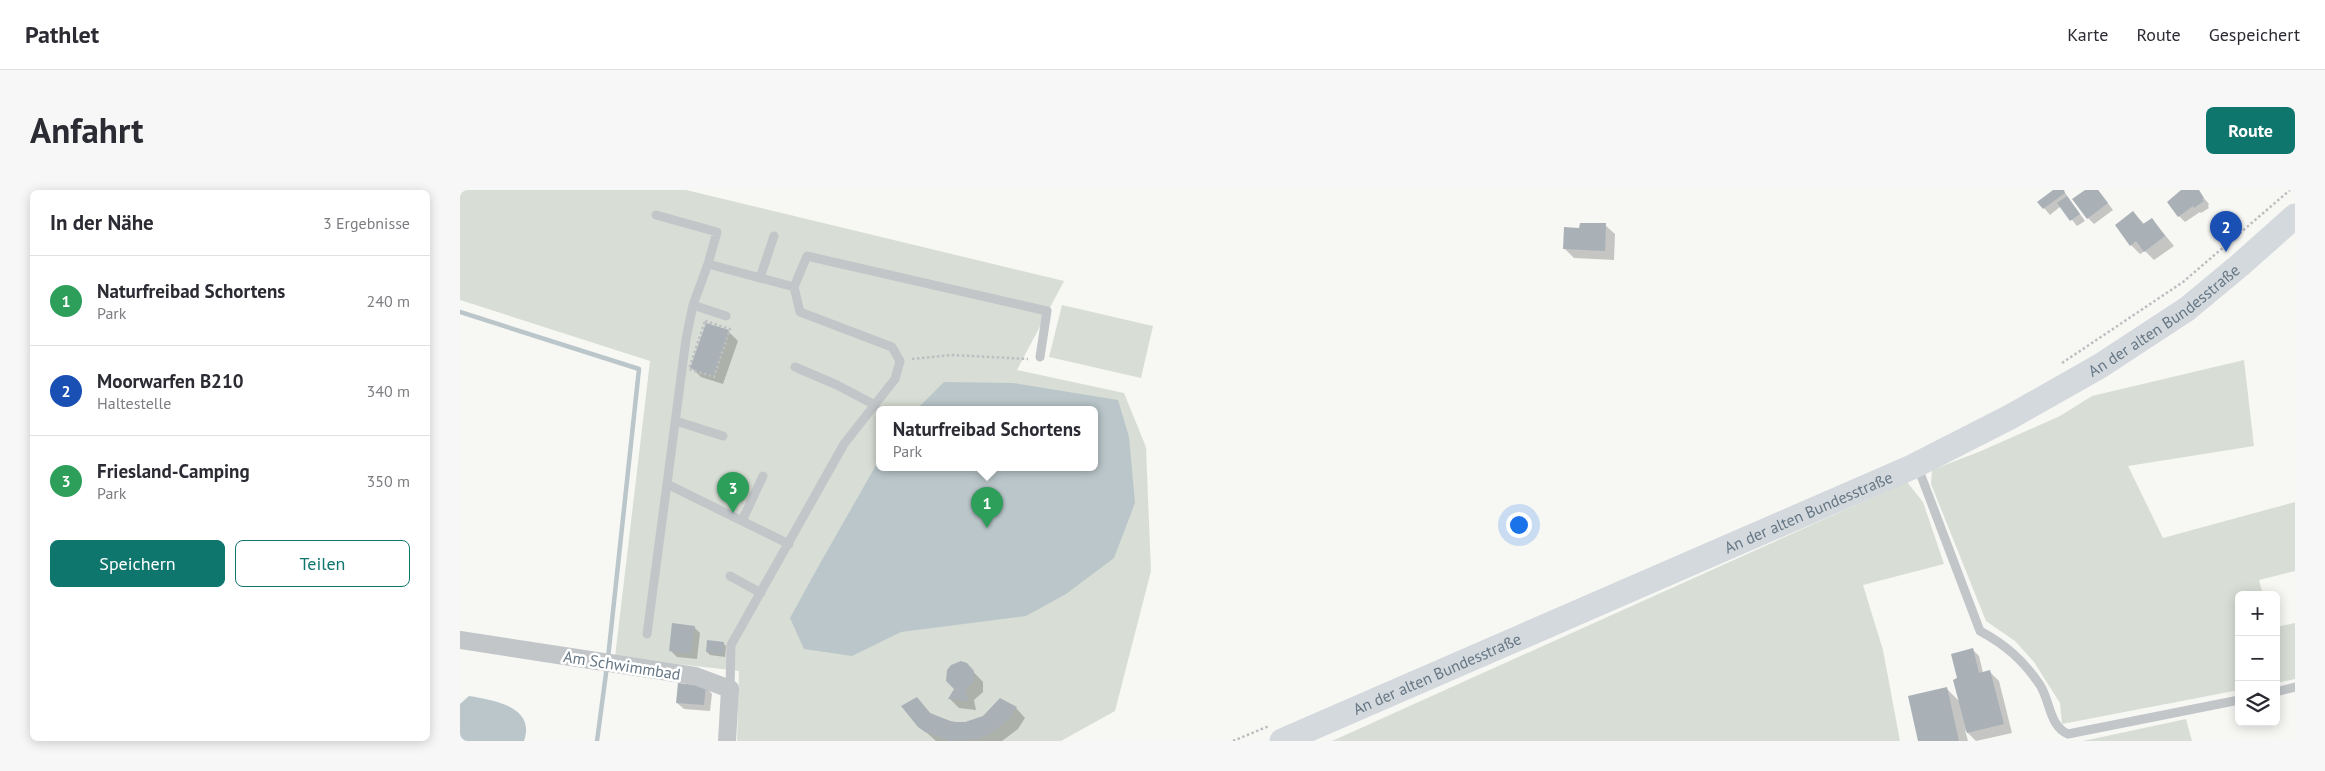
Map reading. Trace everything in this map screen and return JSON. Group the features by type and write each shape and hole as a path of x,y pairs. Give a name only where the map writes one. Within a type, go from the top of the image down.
{"street":[{"name":"An der alten Bundesstraße","path":"1276,733 1917,465 2010,417 2100,366 2187,309 2295,216"},
{"name":"Am Schwimmbad","path":"460,640 695,676 730,688"},
{"path":"727,741 730,688"}],"lane":[{"path":"647,634 686,339 693,305 717,232 656,215"},
{"path":"760,278 774,236"},
{"path":"730,688 731,645 844,444 895,379 900,361 892,347 800,312 794,287 806,256 1046,311 1040,357"},
{"path":"708,264 794,287"},
{"path":"693,305 726,316"},
{"path":"795,367 837,385 875,405"},
{"path":"676,421 723,436"},
{"path":"1917,465 1980,631 2002,643 2018,656 2041,687 2054,720 2061,732 2068,734 2235,701"},
{"path":"742,521 763,476"},
{"path":"667,484 789,544"},
{"path":"730,576 761,593"},
{"path":"2280,691 2295,687"}],"path":[{"path":"2059,365 2183,282 2290,190"},
{"path":"705,321 730,329 714,377 689,369 705,321"},
{"path":"900,361 952,354 1040,360 1040,357"},
{"path":"1234,741 1276,733"}],"shaded area":[{"path":"460,190 686,190 1064,281 1017,370 1124,393 1146,447 1151,571 1115,711 1061,741 737,741 739,671 615,657 650,361 460,300"},
{"path":"1062,305 1153,326 1141,378 1049,357"},
{"path":"2244,360 2254,446 2128,466 2163,538 2295,502 2295,571 2259,580 2262,591 2235,591 2235,691 2062,724 2060,703 2034,662 2015,641 1986,621 1931,484 1932,470 1981,451 2060,416 2092,396"},
{"path":"944,382 1013,383 1118,400 1129,437 1135,503 1114,558 1066,594 1026,616 901,632 852,656 804,649 790,618 876,465 876,471 1098,471 1098,406 920,406"},
{"path":"1907,482 1923,502 1944,564 1863,585 1883,650 1900,741 1332,741"},
{"path":"2295,623 2295,679 2280,682 2280,636 2280,626"},
{"path":"469,696 501,703 518,713 524,720 526,729 524,741 460,741 460,704"},
{"path":"2186,719 2192,741 2083,741"}],"building":[{"path":"2053,190 2064,190 2065,193 2043,209 2037,202"},
{"path":"2085,190 2098,190 2108,203 2087,219 2072,199"},
{"path":"2181,190 2199,190 2204,201 2194,208 2193,206 2178,217 2167,202"},
{"path":"2067,196 2080,214 2070,221 2057,203"},
{"path":"2133,211 2143,224 2152,218 2165,236 2144,252 2136,241 2130,246 2115,225"},
{"path":"1580,223 1606,223 1605,251 1563,249 1564,227 1579,228"},
{"path":"706,323 729,330 713,376 690,368"},
{"path":"672,623 695,626 691,654 669,651"},
{"path":"707,640 724,642 723,655 706,652"},
{"path":"1973,648 1979,673 1990,670 2004,724 1967,733 1953,680 1957,678 1951,654"},
{"path":"961,661 967,663 974,671 974,682 965,690 968,701 948,699 954,689 946,681 947,670 951,665"},
{"path":"678,683 706,686 704,705 676,703"},
{"path":"1947,687 1959,741 1918,741 1908,696"},
{"path":"917,697 930,713 953,722 965,722 983,716 1000,698 1017,707 1009,719 990,734 977,739 950,741 925,732 918,727 901,706"}],"waterway":[{"path":"460,312 639,369 608,658"},
{"path":"597,741 607,666"}],"place":[{"name":"Moorwarfen B210","path":"2226,252"},
{"name":"Friesland-Camping","path":"733,513"},
{"name":"Naturfreibad Schortens","path":"987,528"}]}
